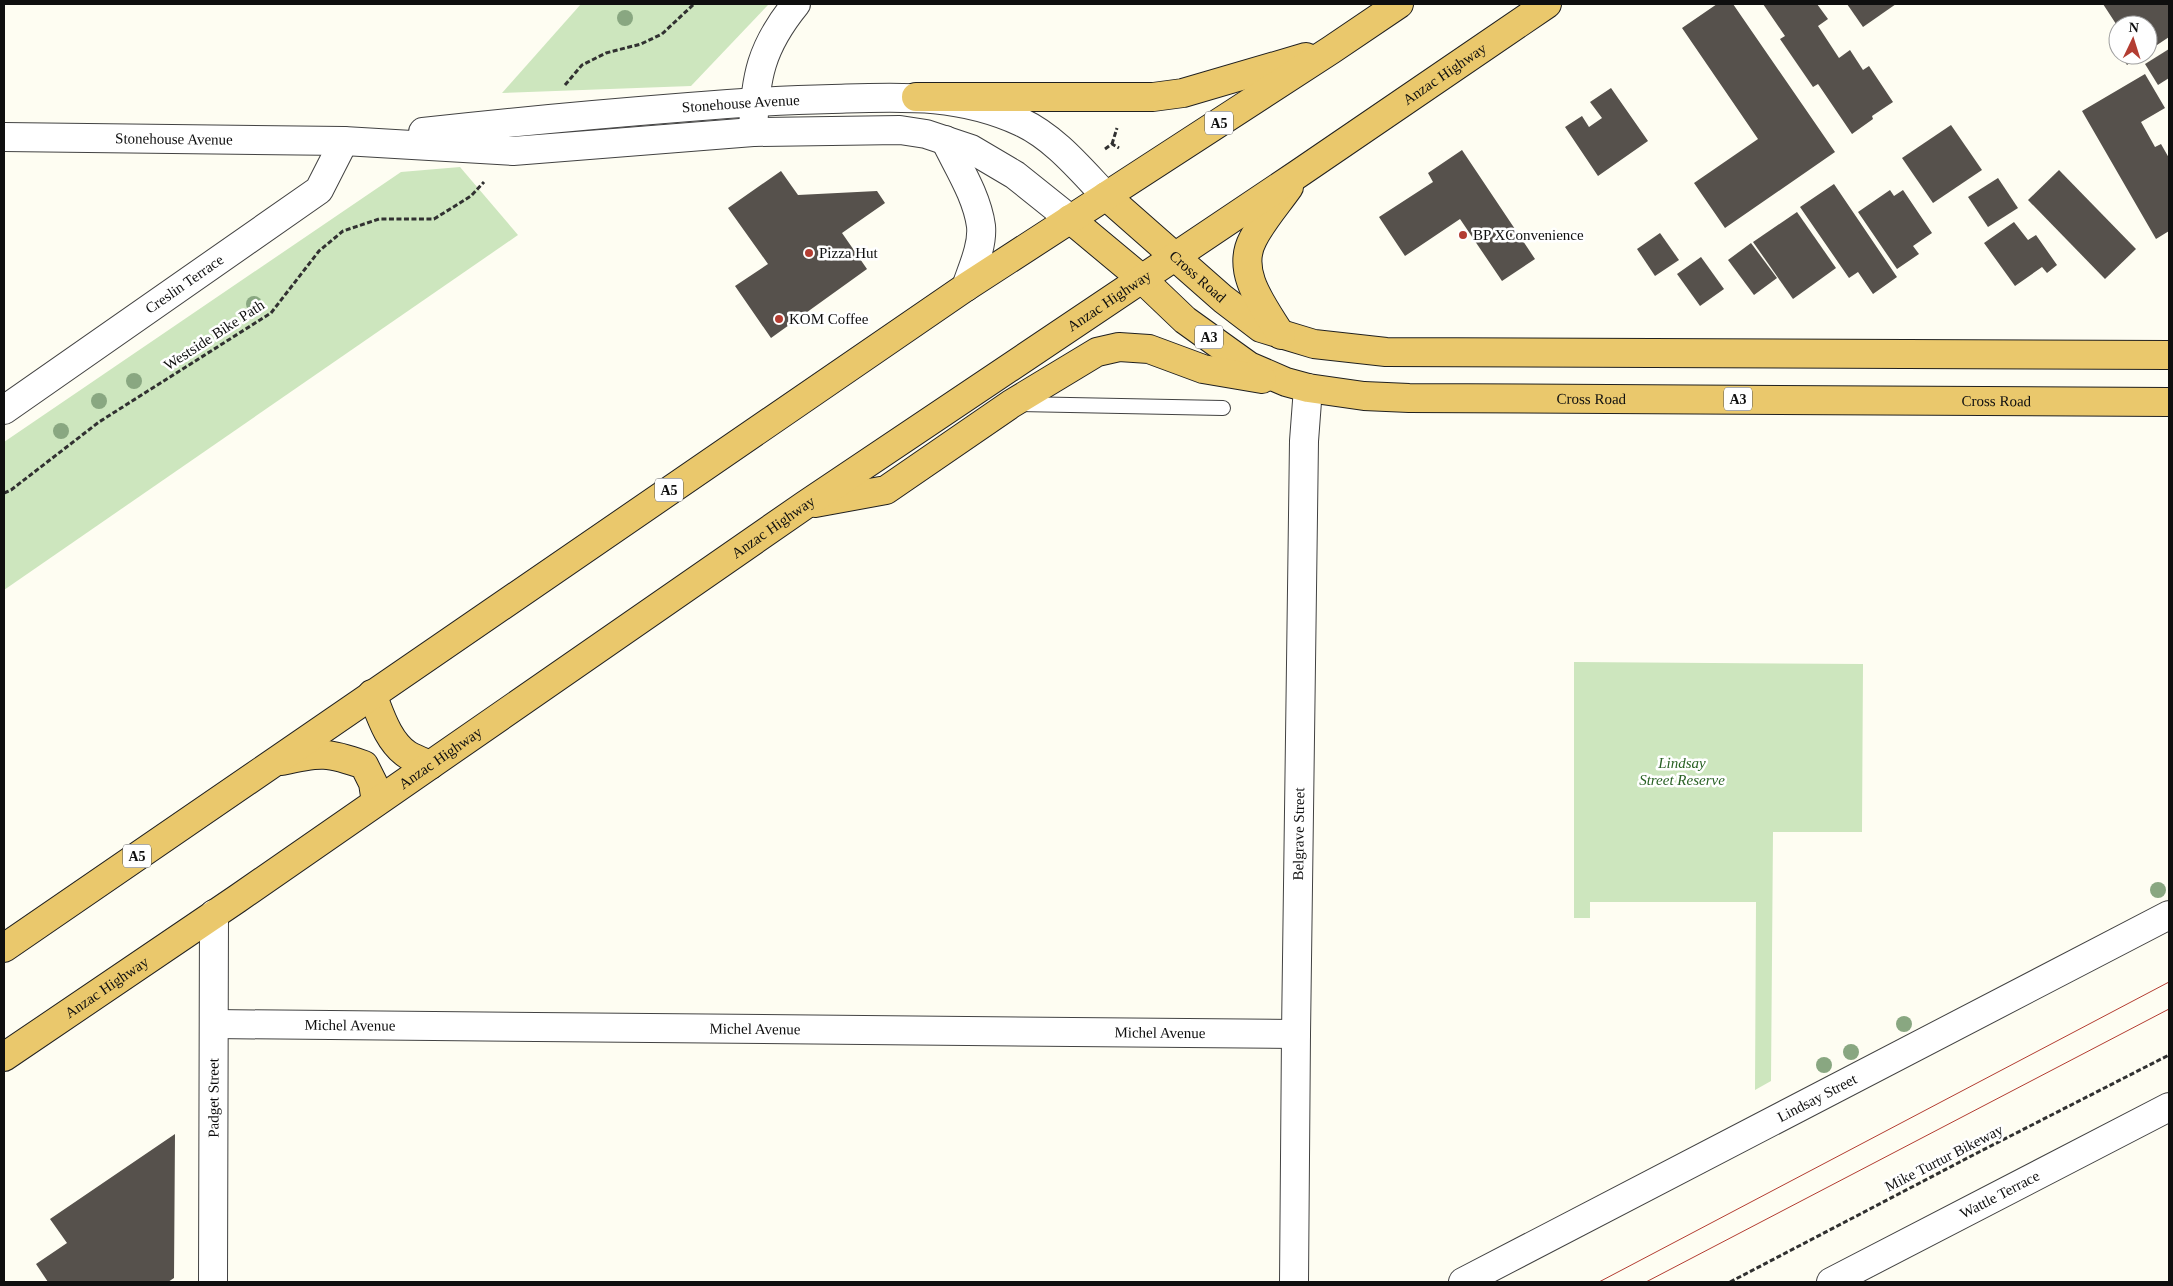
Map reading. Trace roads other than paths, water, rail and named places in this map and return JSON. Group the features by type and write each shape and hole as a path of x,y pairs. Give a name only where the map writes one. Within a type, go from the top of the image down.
{"highway":[{"name":"A5","path":"4,948 966,287 1332,50 1399,4"},
{"name":"Anzac Highway","path":"4,1057 430,765 805,504 1298,174 1547,4"},
{"path":"916,97 1153,97 1183,93 1332,50"},
{"path":"1281,335 1252,284 1246,261 1252,241 1298,174"},
{"name":"Cross Road","path":"1106,196 1174,257 1261,328 1314,344 1386,352 2169,355"},
{"name":"Cross Road","path":"1070,219 1142,279 1185,320 1248,366 1297,385 1364,396 1410,398 2169,402"},
{"path":"805,504 886,490 1011,404 1097,352 1119,347 1149,349 1204,369 1297,385"},
{"path":"372,694 382,720 392,738 407,754 430,765"},
{"path":"271,764 316,753 338,756 364,765 374,783 376,802"}],"street":[{"path":"753,132 754,102 760,66 766,48 777,29 796,4"},
{"name":"Stonehouse Avenue","path":"344,141 536,120 754,102 916,97 947,99 966,103 1011,118 1035,129 1063,152 1106,196"},
{"name":"Stonehouse Avenue","path":"4,137 344,141 512,150 753,132 900,130 926,134 971,149 1015,175 1070,219"},
{"path":"945,140 975,204 981,228 978,252 966,287"},
{"name":"Creslin Terrace","path":"4,410 319,190 344,141"},
{"name":"Belgrave Street","path":"1294,1282 1304,441 1297,385"},
{"name":"Padget Street","path":"212,1282 214,914"},
{"name":"Lindsay Street","path":"1464,1282 2169,915"},
{"name":"Michel Avenue","path":"214,1024 1296,1034"},
{"name":"Wattle Terrace","path":"1831,1282 2169,1107"}],"lane":[{"path":"1011,404 1223,408"}],"tram line":[{"path":"1599,1282 2169,982"},
{"path":"1646,1282 2169,1009"}],"place":[{"name":"BP XConvenience","path":"1463,235"},
{"name":"Pizza Hut","path":"809,253"},
{"name":"KOM Coffee","path":"779,319"}],"park label":[{"name":"Lindsay Street Reserve","path":"1682,772"}]}
